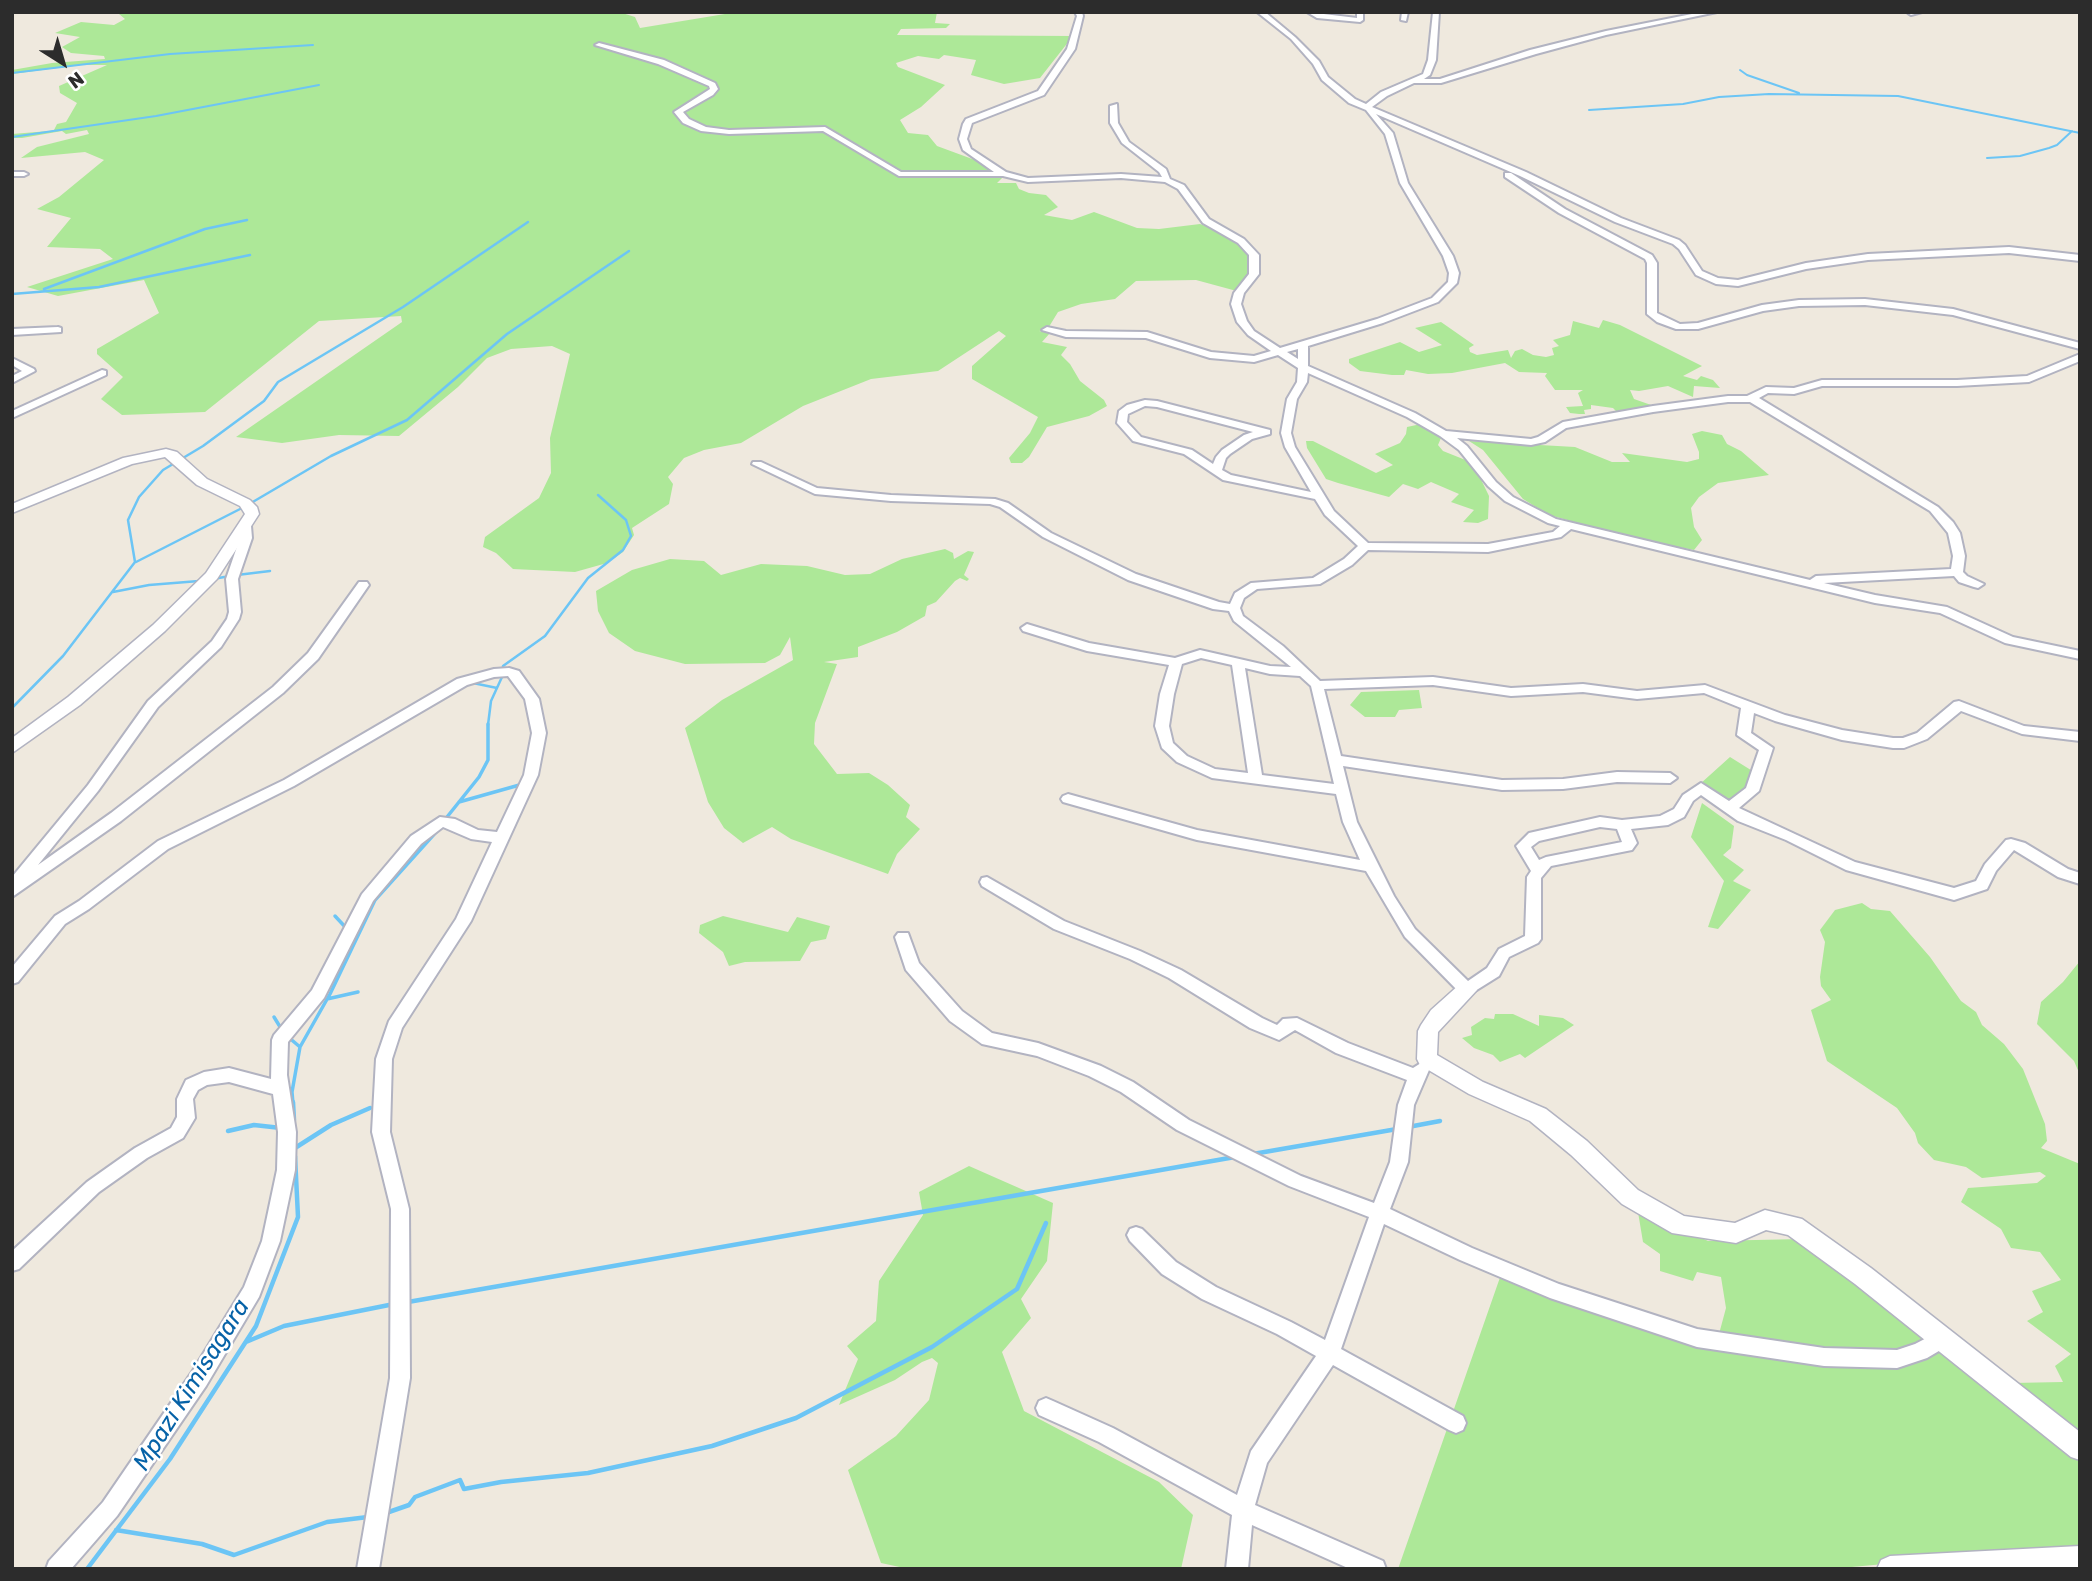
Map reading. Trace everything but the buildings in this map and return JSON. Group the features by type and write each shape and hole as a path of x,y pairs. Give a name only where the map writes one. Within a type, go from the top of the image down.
{"street":[{"path":"1078,12 1080,16 1071,49 1041,93 967,124 963,139 967,150 1003,174 1020,180 1121,176 1167,180 1181,187 1206,221 1241,241 1254,255 1254,274 1239,293 1236,304 1242,322 1251,333 1303,367 1411,415 1444,434 1464,447 1492,484 1509,499 1531,512 1568,526 1875,599 1943,610 2018,643 2080,655"},
{"path":"1259,12 1293,38 1316,63 1325,78 1341,93 1366,108 1485,158 1618,220 1676,242 1699,273 1726,283 1738,283 1806,266 1868,257 2009,250 2080,258"},
{"path":"1310,12 1317,16 1360,20 1360,12"},
{"path":"1366,108 1384,94 1426,75 1430,69 1436,12"},
{"path":"1413,81 1448,79 1533,52 1606,33 1714,12"},
{"path":"599,45 676,67 712,86 714,89 709,93 678,112 694,126 729,132 816,128 829,131 899,174 1003,174"},
{"path":"1114,106 1114,123 1126,143 1163,172 1167,180"},
{"path":"1047,330 1066,334 1147,335 1219,357 1254,359 1410,311 1435,300 1452,283 1454,272 1448,256 1404,183 1389,133 1366,108"},
{"path":"1485,158 1562,211 1648,257 1652,263 1652,314 1679,327 1698,327 1762,307 1799,303 1865,302 1953,312 2080,346"},
{"path":"12,174 24,174"},
{"path":"12,331 58,330"},
{"path":"1303,344 1302,382 1292,399 1286,433 1290,447 1303,472 1338,523 1365,546 1488,548 1557,535 1568,526"},
{"path":"1444,434 1531,442 1541,440 1563,425 1653,409 1751,398 1766,390 1794,391 1822,383 1957,383 2029,379 2080,357"},
{"path":"12,361 30,371 12,380"},
{"path":"12,415 103,373"},
{"path":"1751,398 1934,509 1954,533 1959,556 1957,572 1963,579 1978,584"},
{"path":"1286,433 1266,432 1145,403 1124,413 1122,423 1137,439 1188,453 1227,478 1321,497"},
{"path":"1217,470 1221,457 1226,452 1248,437 1266,432"},
{"path":"12,509 77,480 159,453 172,455 202,482 248,505 251,514 208,580 159,628 74,701 12,747"},
{"path":"757,464 815,491 891,498 991,501 1004,505 1047,535 1132,577 1217,606 1234,608"},
{"path":"12,890 93,788 153,704 217,644 235,612 234,575 246,538 245,526"},
{"path":"1365,546 1348,562 1316,581 1255,586 1239,596 1234,608 1238,618 1317,685 1350,822 1371,867 1388,900 1410,933 1467,990"},
{"path":"1800,580 1957,572"},
{"path":"12,890 116,817 278,690 313,656 363,585"},
{"path":"1027,628 1087,647 1176,662 1200,654 1270,670 1303,672"},
{"path":"1176,662 1162,726 1167,745 1182,759 1212,774 1343,790"},
{"path":"1238,663 1256,780"},
{"path":"12,978 60,920 163,845 289,783 443,691 467,680 503,673 520,679 532,699 538,733 531,775 463,921 396,1026 384,1059 381,1132 400,1209 400,1378 368,1569"},
{"path":"1317,685 1433,681 1511,692 1583,688 1637,695 1698,689 1711,691 1748,708 1842,735 1893,743 1904,743 1922,736 1959,705 2022,730 2080,737"},
{"path":"1729,808 1752,791 1766,748 1744,735 1748,708"},
{"path":"1336,760 1502,785 1563,784 1617,777 1670,778"},
{"path":"1538,869 1524,846 1526,841 1534,837 1600,822 1622,825 1663,821 1679,813 1688,798 1702,788 1743,817 1791,836 1851,866 1954,894 1982,885 1990,869 2011,844 2063,873 2080,879"},
{"path":"1068,799 1198,835 1371,867"},
{"path":"57,1569 110,1509 199,1380 252,1291 271,1241 286,1170 287,1132 280,1040 318,994 356,915 393,865 416,840 440,822 450,823 476,835 501,838"},
{"path":"1237,1569 1243,1510 1258,1458 1330,1353 1399,1162 1406,1105 1422,1068 1428,1031 1438,1016 1467,990 1493,972 1504,953 1533,939 1534,877 1538,869 1546,862 1628,846 1630,843 1622,825"},
{"path":"987,882 1059,925 1175,974 1256,1023 1279,1033 1292,1023 1297,1024 1342,1048 1422,1068 1538,1115 1579,1148 1630,1197 1680,1226 1736,1233 1765,1220 1794,1226 2080,1448"},
{"path":"903,937 912,967 956,1016 988,1039 1038,1049 1095,1071 1195,1131 1294,1181 1379,1213 1514,1275 1697,1338 1824,1357 1896,1359 1920,1352 1942,1339"},
{"path":"12,1263 93,1187 141,1153 177,1133 186,1118 185,1099 192,1084 229,1075 282,1089"},
{"path":"1136,1235 1169,1268 1209,1293 1284,1328 1456,1423"},
{"path":"1046,1408 1106,1435 1243,1510 1376,1569"},
{"path":"1890,1569 2080,1559"}],"green space":[{"path":"619,12 635,17 640,28 737,12 937,12 935,23 950,24 946,28 901,29 897,35 1073,36 1040,78 1004,84 971,75 976,60 944,55 939,59 918,56 896,63 898,67 945,85 921,107 900,120 908,133 928,135 937,146 975,160 1003,177 997,183 1016,183 1019,189 1029,193 1046,195 1058,207 1044,215 1072,220 1094,212 1137,228 1159,229 1200,224 1239,242 1259,262 1260,269 1257,278 1244,293 1196,280 1136,281 1115,299 1081,304 1058,312 1047,330 1039,331 1050,333 1042,342 1067,347 1061,355 1080,381 1104,400 1107,406 1089,416 1047,427 1029,457 1022,463 1011,463 1009,458 1030,433 1038,417 972,379 972,366 1006,336 999,331 938,371 871,379 803,406 741,443 704,450 684,458 668,477 673,484 669,504 632,528 634,535 623,552 607,563 575,572 513,569 496,553 483,547 485,537 539,498 551,473 550,438 570,354 552,346 511,349 487,358 458,387 399,436 339,435 282,443 236,437 402,322 401,316 319,321 205,412 122,415 101,399 123,377 97,354 97,349 159,313 144,280 58,296 27,287 113,259 100,249 47,247 71,218 37,209 59,197 104,160 85,152 21,158 37,147 89,134 87,130 22,138 12,138 12,134 54,130 57,124 66,122 77,103 60,93 59,86 107,65 81,65 12,74 12,70 52,63 105,59 104,56 71,53 62,47 80,37 55,33 81,22 114,25 125,19 119,14"},
{"path":"1603,320 1620,325 1702,366 1683,376 1697,380 1701,376 1713,380 1720,388 1694,386 1693,397 1668,386 1630,390 1634,399 1654,406 1619,414 1613,408 1591,405 1591,409 1584,410 1585,414 1579,414 1570,413 1566,407 1583,406 1578,393 1583,390 1555,390 1545,376 1547,373 1519,372 1505,363 1452,373 1428,374 1406,370 1404,375 1392,375 1360,371 1349,363 1349,359 1400,342 1419,352 1442,345 1415,328 1441,322 1474,345 1469,348 1470,352 1477,355 1508,350 1511,358 1515,351 1522,349 1533,355 1546,357 1554,355 1552,348 1559,346 1553,340 1570,335 1573,321 1599,328"},
{"path":"1421,424 1437,433 1441,438 1438,445 1443,451 1473,463 1489,496 1488,519 1478,523 1463,522 1474,510 1451,502 1459,494 1431,482 1418,489 1403,484 1389,497 1326,479 1307,448 1306,441 1313,441 1376,473 1393,465 1375,454 1400,443 1407,427"},
{"path":"1702,431 1722,435 1727,444 1741,451 1769,475 1718,483 1699,497 1691,508 1694,527 1702,540 1694,550 1636,539 1549,515 1523,499 1483,450 1469,441 1575,447 1612,462 1630,462 1622,453 1687,462 1699,459 1692,434"},
{"path":"945,549 953,553 954,559 968,551 974,552 964,575 969,579 967,581 960,578 955,581 936,602 927,606 925,616 897,632 858,647 858,657 824,662 837,664 815,723 814,744 837,774 869,773 888,785 910,805 906,817 920,829 897,854 888,874 791,839 772,827 743,843 724,828 708,802 685,728 722,700 793,660 790,637 780,655 765,663 685,664 635,651 609,633 598,611 596,591 632,570 670,559 704,561 721,575 761,564 807,566 845,575 870,574 902,559"},
{"path":"1419,690 1422,708 1399,710 1395,717 1365,717 1350,705 1361,692"},
{"path":"1730,757 1754,772 1754,782 1729,806 1700,784"},
{"path":"1702,803 1734,826 1731,848 1723,855 1744,870 1733,881 1751,890 1718,929 1708,927 1724,881 1691,837"},
{"path":"1862,903 1871,909 1890,911 1930,957 1961,1001 1976,1012 1982,1025 2004,1044 2023,1069 2045,1124 2047,1141 2041,1148 2080,1164 2080,1433 2012,1383 2063,1382 2055,1366 2071,1354 2027,1321 2043,1312 2032,1291 2061,1280 2040,1252 2011,1248 2001,1229 1961,1202 1968,1188 2037,1183 2046,1176 2040,1172 1982,1178 1966,1167 1934,1160 1918,1143 1915,1133 1897,1108 1827,1061 1811,1010 1831,1000 1821,986 1825,942 1820,930 1835,910"},
{"path":"723,916 788,932 797,917 830,926 826,939 811,942 800,961 745,962 729,966 723,952 699,933 700,925"},
{"path":"2080,961 2080,1075 2074,1061 2037,1024 2041,1002 2063,982"},
{"path":"1495,1014 1513,1014 1539,1026 1539,1015 1563,1018 1574,1025 1525,1058 1520,1054 1500,1062 1493,1055 1474,1048 1462,1038 1472,1035 1471,1027 1485,1018 1494,1019"},
{"path":"969,1166 1053,1203 1047,1261 1021,1299 1031,1318 1002,1352 1024,1411 1159,1482 1193,1515 1181,1569 909,1569 881,1563 848,1470 896,1436 929,1400 938,1363 932,1358 922,1362 895,1380 839,1405 858,1359 847,1346 876,1321 879,1281 923,1215 919,1192"},
{"path":"1637,1206 1708,1241 1803,1239 2080,1452 2080,1546 1830,1569 1398,1569 1504,1266 1638,1312 1719,1334 1726,1308 1721,1277 1697,1272 1693,1281 1660,1271 1660,1254 1643,1242"}],"waterway":[{"path":"12,73 170,54 313,45"},
{"path":"1740,70 1747,75 1799,93"},
{"path":"12,137 156,116 319,85"},
{"path":"1589,110 1683,104 1719,97 1769,94 1898,96 2072,131"},
{"path":"1987,158 2020,156 2049,148 2057,145 2072,131"},
{"path":"2072,131 2080,133"},
{"path":"44,289 205,229 247,220"},
{"path":"12,708 63,656 135,562 128,520 139,497 163,470 203,446 264,401 278,382 403,307 528,222"},
{"path":"251,503 331,456 407,420 507,334 629,251"},
{"path":"12,294 99,287 250,255"},
{"name":"Mpazi Kimisagara","path":"497,688 503,666 545,636 588,578 623,550 631,536 626,520 598,495"},
{"path":"136,562 244,507"},
{"path":"237,575 270,571"},
{"path":"213,579 230,576"},
{"path":"113,592 149,585 199,581"},
{"path":"473,683 497,688"},
{"name":"Mpazi Kimisagara","path":"488,725 491,701 497,688"},
{"name":"Mpazi Kimisagara","path":"459,802 479,777 488,760 488,725"},
{"path":"459,802 523,784"},
{"name":"Mpazi Kimisagara","path":"443,822 459,802"},
{"name":"Mpazi Kimisagara","path":"327,999 375,900 437,831"},
{"path":"335,916 348,930"},
{"path":"327,999 358,992"},
{"name":"Mpazi Kimisagara","path":"300,1047 327,999"},
{"path":"274,1017 282,1030"},
{"path":"287,1036 300,1047"},
{"name":"Mpazi Kimisagara","path":"293,1104 292,1092 300,1047"},
{"name":"Mpazi Kimisagara","path":"293,1102 294,1120"},
{"path":"295,1148 331,1125 370,1108"},
{"path":"1408,1127 1440,1121"},
{"path":"228,1131 254,1125 281,1128"},
{"path":"1253,1154 1397,1129"},
{"name":"Mpazi Kimisagara","path":"116,1530 170,1459 256,1326 298,1217 295,1156"},
{"path":"408,1302 1235,1157"},
{"path":"386,1513 409,1505 415,1497 460,1480 464,1489 501,1482 588,1473 712,1446 796,1418 932,1347 1017,1289 1046,1223"},
{"path":"246,1342 284,1326 394,1304"},
{"path":"116,1530 202,1544 234,1555 327,1522 368,1517"},
{"name":"Mpazi Kimisagara","path":"87,1569 116,1530"}]}
